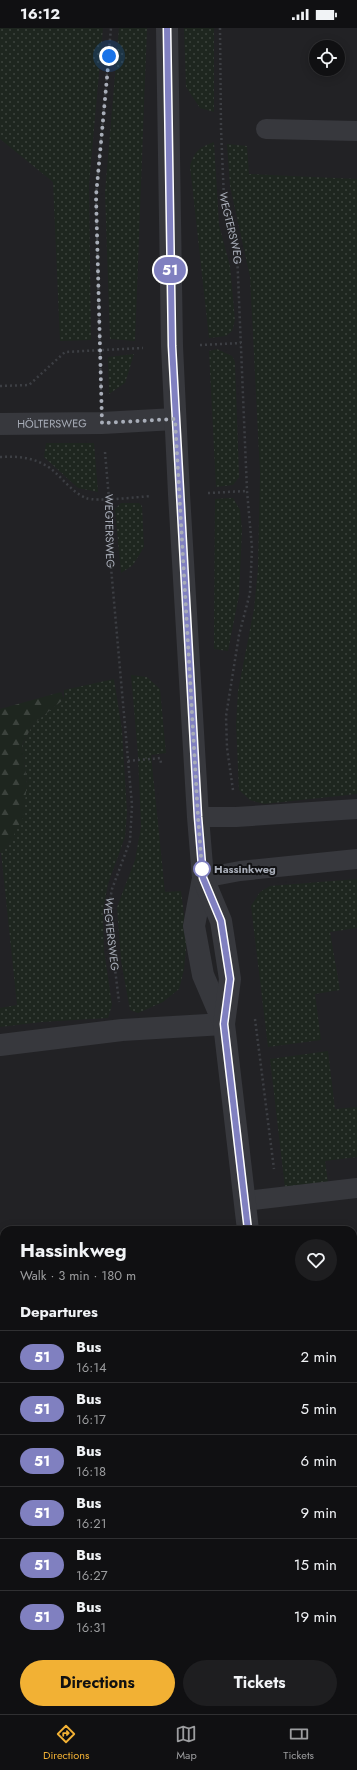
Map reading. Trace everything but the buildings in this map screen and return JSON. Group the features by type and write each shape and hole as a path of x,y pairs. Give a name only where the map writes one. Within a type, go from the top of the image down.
{"street":[{"path":"167,28 172,346 198,817 203,878 221,921 230,979 224,1024 248,1226"},
{"name":"HÖLTERSWEG","path":"0,424 102,423 175,419"},
{"path":"0,1045 122,1030 224,1024"}],"lane":[{"path":"266,129 357,131"},
{"path":"198,817 236,817 357,809"},
{"path":"203,878 240,870 357,859"},
{"path":"245,1201 357,1188"}],"path":[{"name":"WEGTERSWEG","path":"111,28 96,196 102,423 109,499 110,556 132,806 130,841 112,889 108,912 122,1030"},
{"name":"WEGTERSWEG","path":"220,28 221,129 224,199 237,252 247,490 252,548 250,593 239,635 230,690"},
{"path":"0,386 29,385 65,352 100,350"},
{"path":"0,457 22,456 46,465 67,485 87,498 109,499"},
{"path":"128,761 160,758 161,763"},
{"path":"256,1029 278,1197"}],"shaded area":[{"path":"0,28 357,28 357,1226 0,1226"}],"green space":[{"path":"0,28 103,28 89,185 91,340 60,341 53,182 0,139"},
{"path":"119,28 147,28 135,341 110,339 105,192"},
{"path":"184,28 214,28 214,112 200,108 186,87"},
{"path":"214,142 219,225 230,266 235,320 232,331 226,336 209,338 190,166 198,151 204,146"},
{"path":"227,144 247,146 249,174 357,179 357,794 264,804 250,800 239,790 236,724 238,691 254,609 258,569 260,473 250,277 230,186"},
{"path":"217,349 232,356 235,362 239,477 233,485 216,487 209,351"},
{"path":"134,354 125,383 109,394 108,357"},
{"path":"46,443 94,443 98,492 78,488 44,457"},
{"path":"233,498 240,510 242,530 239,595 228,651 214,649 215,499"},
{"path":"121,503 139,503 142,506 144,547 133,565 121,573 115,509"},
{"path":"131,675 147,677 160,689 166,753 151,755 165,892 181,891 187,938 184,970 179,989 163,1002 138,1013 130,1010 121,961 117,907 135,860 141,827 138,755"},
{"path":"114,679 122,730 127,812 125,837 108,884 103,911 104,950 112,1005 108,1018 42,1022 0,1027 0,1008 17,1005 1,852 9,844 27,784 22,746 33,724 64,699 64,690"},
{"path":"61,692 64,699 33,724 22,745 27,784 23,818 9,844 0,853 0,709"},
{"path":"357,879 357,928 330,932 340,990 315,994 321,1040 268,1047 251,906 260,892 270,886"},
{"path":"328,1051 335,1109 357,1107 357,1157 325,1161 328,1182 285,1188 270,1059"}],"bus line":[{"name":"51","path":"167,28 172,346 198,817 203,878 221,921 230,979 224,1024 248,1226"}],"place":[{"name":"Hassinkweg","path":"202,869"}],"route":[{"path":"109,56 96,196 102,423 175,419 202,869"}]}
